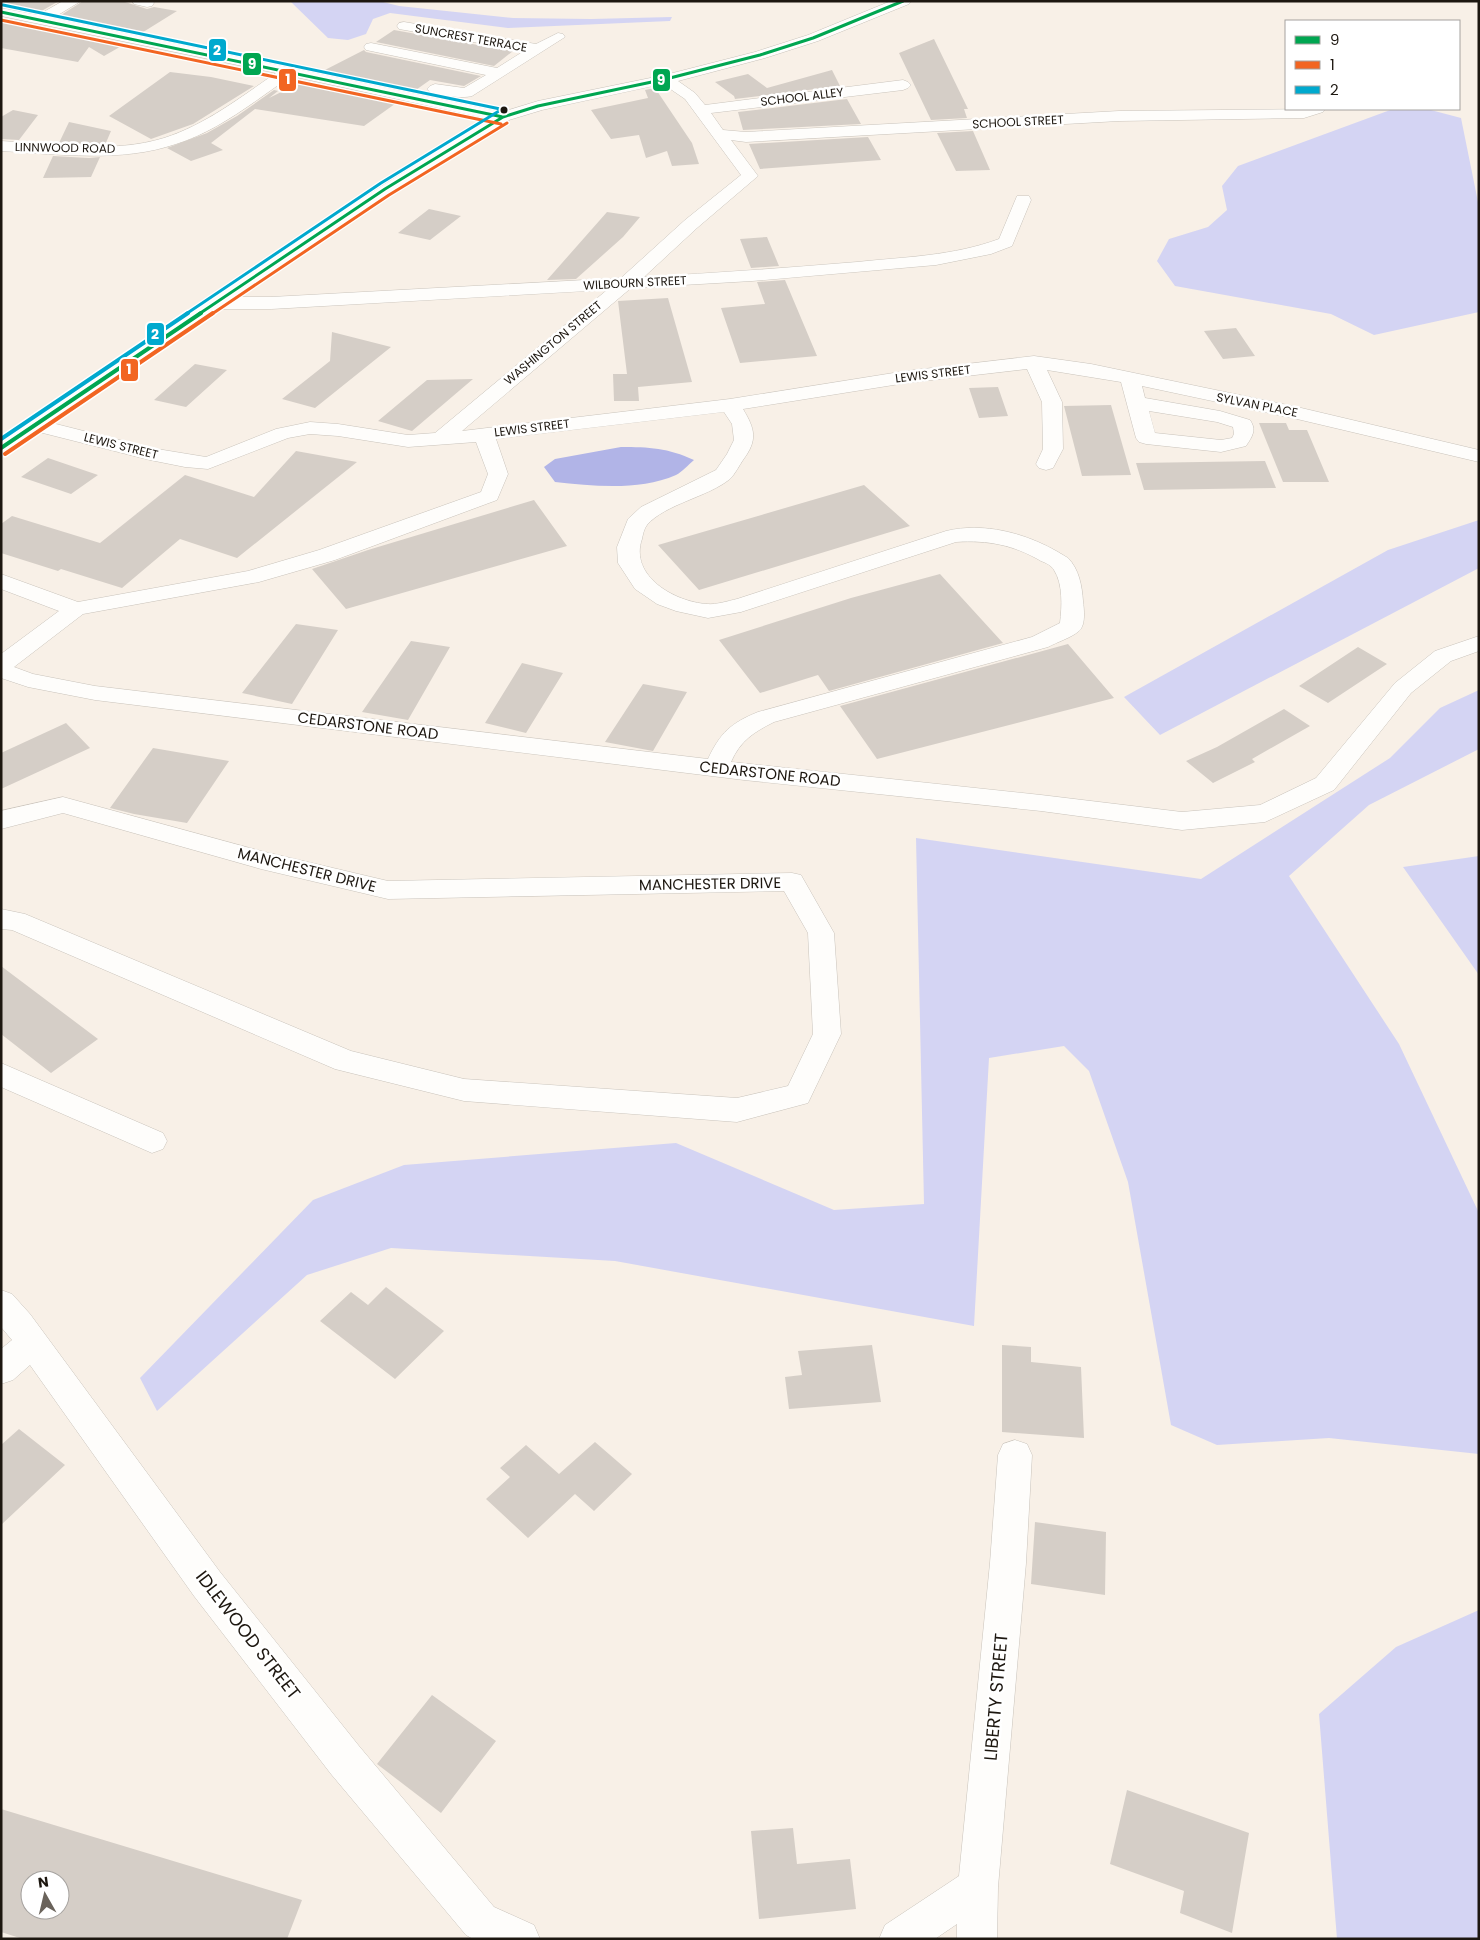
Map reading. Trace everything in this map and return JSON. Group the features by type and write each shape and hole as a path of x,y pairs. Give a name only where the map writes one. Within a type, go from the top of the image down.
{"street":[{"path":"40,20 74,1"},
{"path":"6,441 37,425 384,189 503,117 538,106 707,70 814,38 904,1"},
{"path":"1,12 335,80 503,117"},
{"name":"SUNCREST TERRACE","path":"404,26 537,49"},
{"name":"SUNCREST TERRACE","path":"335,80 348,72 467,93 558,37"},
{"name":"SUNCREST TERRACE","path":"371,47 499,73"},
{"name":"LINNWOOD ROAD","path":"1,146 108,151 138,148 170,141 192,133 221,116 289,71"},
{"name":"WASHINGTON STREET","path":"441,438 651,262 691,224 750,176 690,96 666,80"},
{"name":"SCHOOL ALLEY","path":"700,110 903,85"},
{"name":"SCHOOL STREET","path":"719,134 746,137 1118,116 1276,114 1304,113 1314,110"},
{"name":"WILBOURN STREET","path":"216,302 272,303 752,276 936,260 986,250 1006,242 1023,200"},
{"path":"1034,362 1052,402 1053,450 1046,464"},
{"name":"LEWIS STREET","path":"37,425 185,462 208,462 282,433 310,428 408,440 441,438 730,404 806,394 906,377 1034,362"},
{"name":"SYLVAN PLACE","path":"1034,362 1091,370 1297,413 1479,456"},
{"path":"1130,379 1146,438 1222,446 1239,442 1244,434 1243,424 1220,417 1137,403"},
{"path":"716,768 726,745 742,728 766,717 1040,642 1071,626 1074,609 1069,582 1060,564 1035,548 1010,538 980,534 954,536 741,605 708,611 684,606 665,599 643,584 629,563 628,547 636,524 649,512 697,489 722,474 737,455 744,440 742,424 730,404"},
{"path":"1,665 76,609 251,577 327,555 490,496 498,474 484,434"},
{"path":"1,581 76,609"},
{"name":"CEDARSTONE ROAD","path":"1,670 28,680 95,693 716,768 1041,803 1182,821 1265,812 1325,784 1404,688 1442,656 1479,643"},
{"name":"MANCHESTER DRIVE","path":"1,820 63,805 261,860 388,890 792,882 821,933 827,1034 798,1095 737,1110 464,1090 345,1060 16,921 1,919"},
{"path":"1,1074 152,1141"},
{"name":"IDLEWOOD STREET","path":"1,1304 32,1342 207,1584 345,1760 480,1921 520,1939"},
{"path":"1,1370 32,1342"},
{"name":"LIBERTY STREET","path":"977,1939 978,1888 1008,1563 1015,1455"},
{"path":"899,1939 978,1888"}],"shaded area":[{"path":"290,1 379,1 399,6 513,18 672,17 670,21 508,28 390,13 373,19 366,34 348,40 328,38"},
{"path":"1390,110 1431,110 1461,118 1479,207 1479,312 1374,335 1331,314 1175,286 1157,261 1169,239 1208,227 1227,210 1222,186 1238,166"},
{"path":"1479,520 1479,568 1160,735 1124,697 1388,550"},
{"path":"1479,690 1479,749 1369,805 1289,876 1399,1044 1479,1213 1479,1454 1329,1438 1217,1445 1171,1425 1128,1182 1089,1071 1064,1046 989,1058 974,1326 615,1261 391,1248 307,1275 157,1411 140,1378 313,1200 404,1165 676,1143 834,1210 924,1204 916,838 1201,879 1390,758 1440,708"},
{"path":"1479,856 1479,975 1403,867"},
{"path":"1479,1610 1479,1939 1337,1939 1319,1714 1396,1647"}],"water":[{"path":"621,447 658,449 694,460 676,475 662,480 616,486 555,482 544,467 555,459"}],"building":[{"path":"1,1 59,1 38,13 1,6"},
{"path":"83,1 122,1 147,9 154,7 177,11 140,34 58,17"},
{"path":"1,18 125,44 104,56 89,47 78,62 1,48"},
{"path":"394,30 513,51 494,66 376,42"},
{"path":"934,39 968,109 964,109 967,118 931,120 899,53"},
{"path":"364,50 366,52 481,76 464,86 430,80 413,92 321,72"},
{"path":"832,70 840,86 735,99 734,96 715,82 748,74 767,88"},
{"path":"170,72 211,77 254,86 193,124 151,139 109,116"},
{"path":"304,81 399,101 364,126 255,109 211,143 223,150 191,161 167,148 207,133 237,116 274,90 278,91 269,98"},
{"path":"655,88 692,143 699,164 672,166 667,151 646,158 639,135 611,139 591,110 648,98 645,90"},
{"path":"847,99 861,124 743,130 738,112"},
{"path":"13,110 38,115 19,140 1,139 1,117"},
{"path":"69,122 111,131 105,145 59,143"},
{"path":"973,131 990,170 956,171 937,133"},
{"path":"868,137 881,160 760,169 749,144"},
{"path":"53,156 100,157 91,177 43,178"},
{"path":"429,209 461,216 430,240 398,233"},
{"path":"607,212 640,217 623,237 576,279 547,280"},
{"path":"767,237 779,266 751,268 740,239"},
{"path":"785,280 817,356 740,363 721,308 765,304 757,282"},
{"path":"668,298 692,382 638,387 639,401 614,401 613,374 627,374 618,301"},
{"path":"1236,328 1255,356 1223,359 1204,331"},
{"path":"332,332 391,347 315,408 282,399 330,361"},
{"path":"195,364 227,370 186,407 154,400"},
{"path":"473,379 412,431 378,421 427,380"},
{"path":"998,387 1008,416 979,418 969,388"},
{"path":"1111,405 1131,475 1082,476 1064,406"},
{"path":"1259,423 1286,423 1289,430 1307,430 1329,482 1283,482"},
{"path":"296,451 357,462 237,558 180,539 122,588 1,553 1,524 12,516 100,543 185,475 254,497"},
{"path":"48,458 98,475 71,494 21,477"},
{"path":"1265,461 1276,488 1144,490 1136,463"},
{"path":"864,485 910,526 699,590 658,545"},
{"path":"534,500 567,546 346,609 312,569 368,550"},
{"path":"940,574 1003,643 829,691 818,675 760,693 719,640 851,598"},
{"path":"296,624 338,630 292,704 242,693"},
{"path":"411,641 450,647 408,720 362,712"},
{"path":"1068,644 1114,698 877,759 840,706"},
{"path":"1358,647 1387,664 1328,703 1299,686"},
{"path":"522,663 563,673 526,733 485,723"},
{"path":"643,684 687,692 653,751 605,742"},
{"path":"1284,709 1310,726 1252,759 1255,762 1213,783 1186,761 1217,747"},
{"path":"66,723 90,748 1,789 1,753"},
{"path":"153,748 229,761 187,823 110,808"},
{"path":"1,966 98,1039 51,1073 1,1034"},
{"path":"386,1287 444,1331 395,1379 320,1321 351,1292 368,1305"},
{"path":"872,1345 881,1402 789,1409 785,1377 802,1375 798,1351"},
{"path":"1002,1345 1031,1347 1031,1362 1081,1367 1084,1438 1002,1432"},
{"path":"19,1429 65,1465 1,1525 1,1445"},
{"path":"595,1442 632,1474 594,1511 575,1494 528,1538 486,1499 510,1477 500,1468 526,1445 559,1474"},
{"path":"1035,1522 1106,1532 1105,1595 1031,1584"},
{"path":"432,1695 496,1741 441,1813 377,1764"},
{"path":"1127,1790 1249,1833 1232,1933 1180,1913 1184,1891 1110,1864"},
{"path":"1,1809 302,1900 287,1939 23,1939 1,1932"},
{"path":"793,1828 797,1864 850,1859 856,1909 759,1919 751,1831"}],"transit line":[{"name":"9","path":"1,448 312,237 385,189 503,117 538,106 666,79 760,55 813,38 903,1"},
{"name":"2","path":"3,5 505,110"},
{"name":"9","path":"1,12 503,117"},
{"name":"1","path":"1,20 501,124"},
{"name":"2","path":"1,439 308,231 381,183 499,111"},
{"name":"1","path":"5,454 316,243 389,195 507,123"}]}
